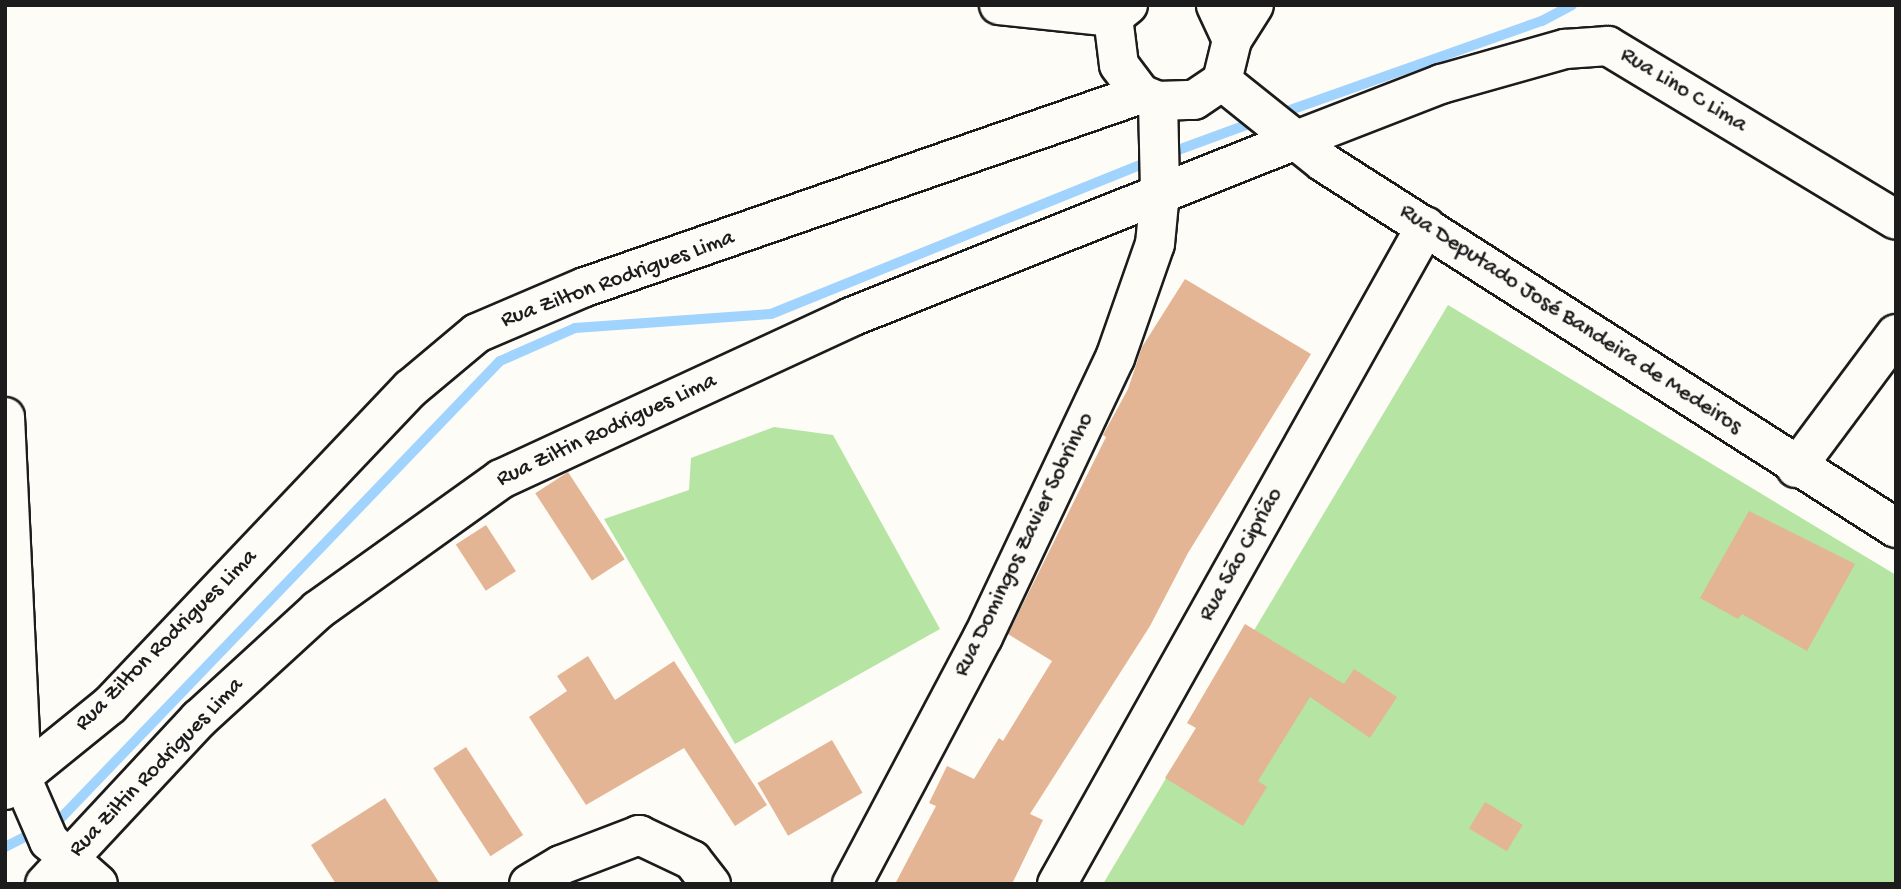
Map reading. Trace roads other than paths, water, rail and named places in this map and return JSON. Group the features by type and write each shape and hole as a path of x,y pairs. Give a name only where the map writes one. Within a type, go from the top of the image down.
{"street":[{"path":"999,5 1121,11 1119,65 1150,97"},
{"path":"1216,5 1232,40 1236,92"},
{"path":"1232,40 1254,5"},
{"name":"Rua Lino C Lima","path":"1286,135 1441,83 1565,49 1608,46 1896,220"},
{"name":"Rua Zilton Rodrigues Lima","path":"19,790 110,705 410,389 477,333 586,287 1150,97 1194,100 1236,92"},
{"name":"Rua Deputado José Bandeira de Medeiros","path":"1236,92 1286,135 1796,468 1896,528"},
{"name":"Rua Domingos Zavier Sobrinho","path":"852,884 983,637 1115,358 1155,244 1159,169 1150,97"},
{"path":"1159,169 1286,135"},
{"name":"Rua Ziltin Rodrigues Lima","path":"54,861 199,719 318,610 500,479 850,317 1159,169"},
{"name":"Rua São Ciprião","path":"1057,884 1426,226"},
{"path":"1796,468 1896,334"},
{"path":"5,417 19,790 54,861 98,884"},
{"path":"529,884 561,864 639,835 692,860 711,884"}],"waterway":[{"path":"1276,115 1542,21 1572,5"},
{"path":"1167,154 1257,121"},
{"path":"5,847 60,819 500,361 575,328 771,314 1152,160"}]}
